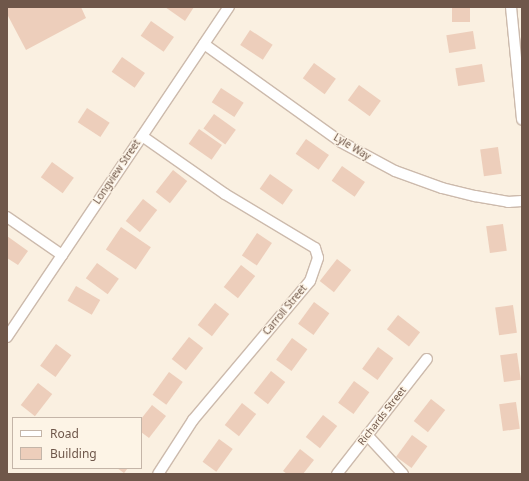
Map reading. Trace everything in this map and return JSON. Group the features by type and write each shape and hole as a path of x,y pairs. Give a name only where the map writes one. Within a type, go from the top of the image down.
{"street":[{"name":"Longview Street","path":"7,337 229,7"},
{"path":"511,7 522,120"},
{"name":"Lyle Way","path":"204,44 341,142 395,171 442,188 475,196 508,202 522,201"},
{"name":"Carroll Street","path":"142,136 225,194 315,248 318,258 310,281 193,420 158,474"},
{"path":"7,217 62,255"},
{"name":"Richards Street","path":"337,474 427,359"},
{"path":"367,435 403,474"}],"building":[{"path":"7,7 81,7 86,18 26,50 7,14"},
{"path":"165,7 194,7 185,21"},
{"path":"452,7 470,7 470,22 452,22"},
{"path":"151,21 174,37 164,52 141,36"},
{"path":"250,30 273,45 263,60 240,45"},
{"path":"473,31 476,49 449,53 446,35"},
{"path":"122,57 145,73 135,88 112,72"},
{"path":"314,63 336,79 325,94 303,78"},
{"path":"482,64 485,82 458,86 455,68"},
{"path":"359,85 381,101 370,116 348,100"},
{"path":"221,88 244,103 234,117 212,102"},
{"path":"87,108 110,123 100,137 78,122"},
{"path":"214,114 236,130 225,144 203,129"},
{"path":"199,129 222,145 212,160 189,144"},
{"path":"306,139 329,155 319,170 296,154"},
{"path":"498,147 502,174 484,176 480,150"},
{"path":"52,162 74,178 63,193 41,177"},
{"path":"342,166 365,182 355,197 332,181"},
{"path":"173,170 187,181 170,203 156,192"},
{"path":"270,174 293,190 283,205 260,189"},
{"path":"143,199 157,210 140,232 126,221"},
{"path":"503,224 507,251 490,253 486,226"},
{"path":"121,227 151,247 136,270 106,249"},
{"path":"257,233 272,243 257,265 242,255"},
{"path":"7,236 28,251 18,265 7,258"},
{"path":"337,259 351,270 334,292 320,281"},
{"path":"97,263 119,279 108,294 86,278"},
{"path":"241,265 255,276 238,298 224,287"},
{"path":"76,286 100,300 92,315 68,301"},
{"path":"314,302 329,313 314,335 298,324"},
{"path":"215,303 229,314 212,336 198,325"},
{"path":"513,305 517,333 499,335 495,308"},
{"path":"398,315 420,332 409,346 387,329"},
{"path":"189,337 203,348 186,370 172,359"},
{"path":"292,338 307,349 292,371 276,360"},
{"path":"56,344 71,355 56,377 40,366"},
{"path":"378,347 393,358 378,380 362,369"},
{"path":"517,353 521,380 504,382 500,355"},
{"path":"271,371 285,382 268,404 254,393"},
{"path":"169,372 183,382 166,405 153,395"},
{"path":"354,381 369,392 354,414 338,403"},
{"path":"38,383 52,394 35,416 21,405"},
{"path":"431,399 445,410 428,432 414,421"},
{"path":"516,402 520,429 503,431 499,404"},
{"path":"242,403 256,414 239,436 225,425"},
{"path":"152,405 166,416 149,438 142,433 142,418"},
{"path":"323,415 337,426 320,448 306,437"},
{"path":"412,435 427,446 412,468 396,457"},
{"path":"219,439 233,449 216,472 203,462"},
{"path":"300,449 314,460 303,474 287,474 283,471"},
{"path":"118,469 127,469 124,473"}]}
